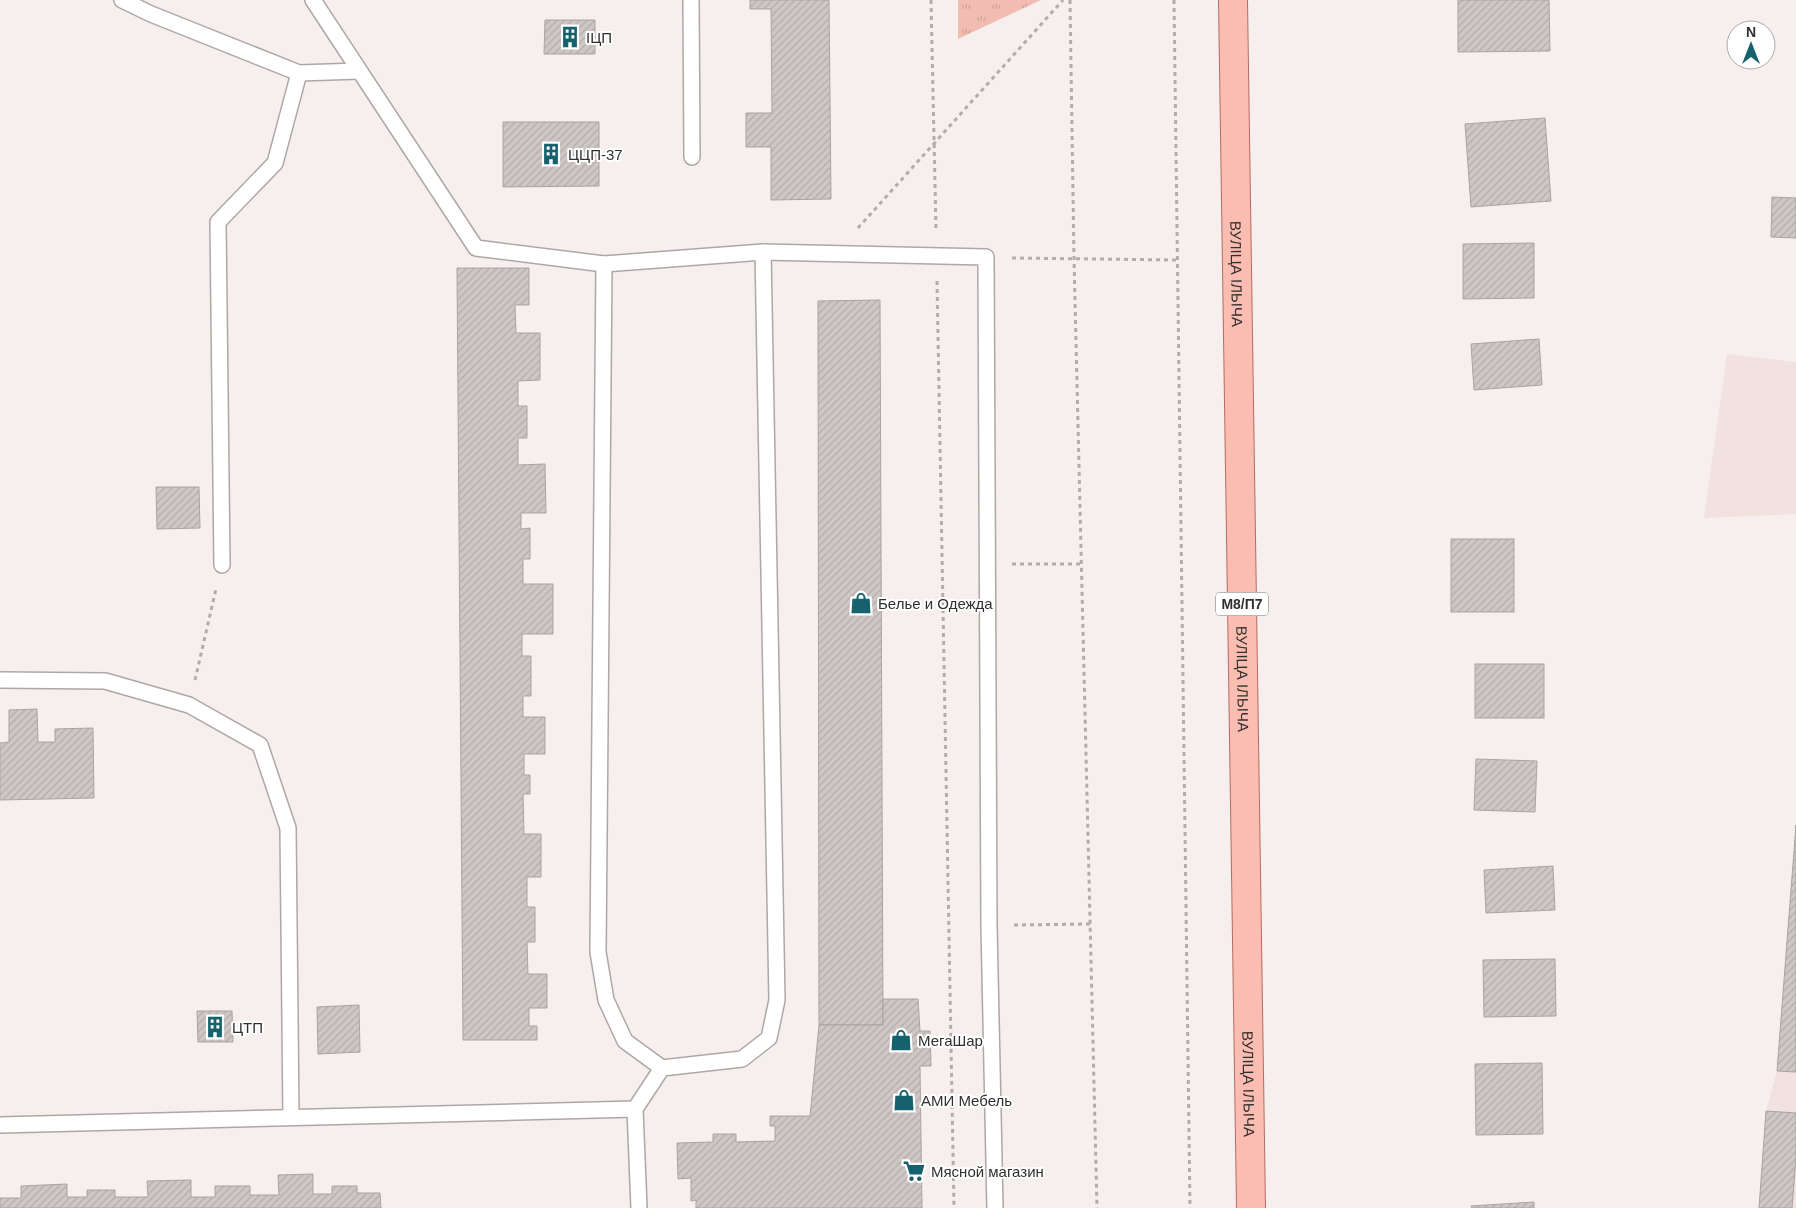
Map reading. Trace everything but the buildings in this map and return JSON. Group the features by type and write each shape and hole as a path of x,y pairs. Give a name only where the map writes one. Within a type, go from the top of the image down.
{"main road":[{"name":"ВУЛІЦА ІЛЬІЧА","path":"1233,0 1252,1208"}],"lane":[{"path":"122,0 151,14 299,73 359,71"},
{"path":"313,0 476,248 604,264 763,252 986,257 989,925 994,1208"},
{"path":"691,0 692,157"},
{"path":"222,565 218,222 275,164 299,73"},
{"path":"604,264 598,952 606,1000 625,1041 662,1068 742,1059 769,1038 778,1000 763,252"},
{"path":"0,680 105,681 190,705 260,745 288,828 291,1116"},
{"path":"639,1208 635,1109 662,1068"},
{"path":"0,1125 291,1116 635,1109"}],"path":[{"path":"931,0 954,1208"},
{"path":"834,254 1063,0"},
{"path":"1070,0 1074,259 1097,1208"},
{"path":"1174,0 1190,1208"},
{"path":"986,257 1177,260"},
{"path":"987,563 1081,564"},
{"path":"190,705 222,565"},
{"path":"989,925 1090,924"}],"shaded area":[{"path":"1727,354 1796,362 1796,514 1704,518"},
{"path":"1796,825 1796,1208 1759,1208 1766,1111 1777,1071"}],"green space":[{"path":"958,0 1041,0 958,39"}],"place":[{"name":"ІЦП","path":"570,37"},
{"name":"ЦЦП-37","path":"551,154"},
{"name":"Белье и Одежда","path":"861,603"},
{"name":"ЦТП","path":"215,1027"},
{"name":"МегаШар","path":"901,1040"},
{"name":"АМИ Мебель","path":"904,1100"},
{"name":"Мясной магазин","path":"914,1171"}]}
